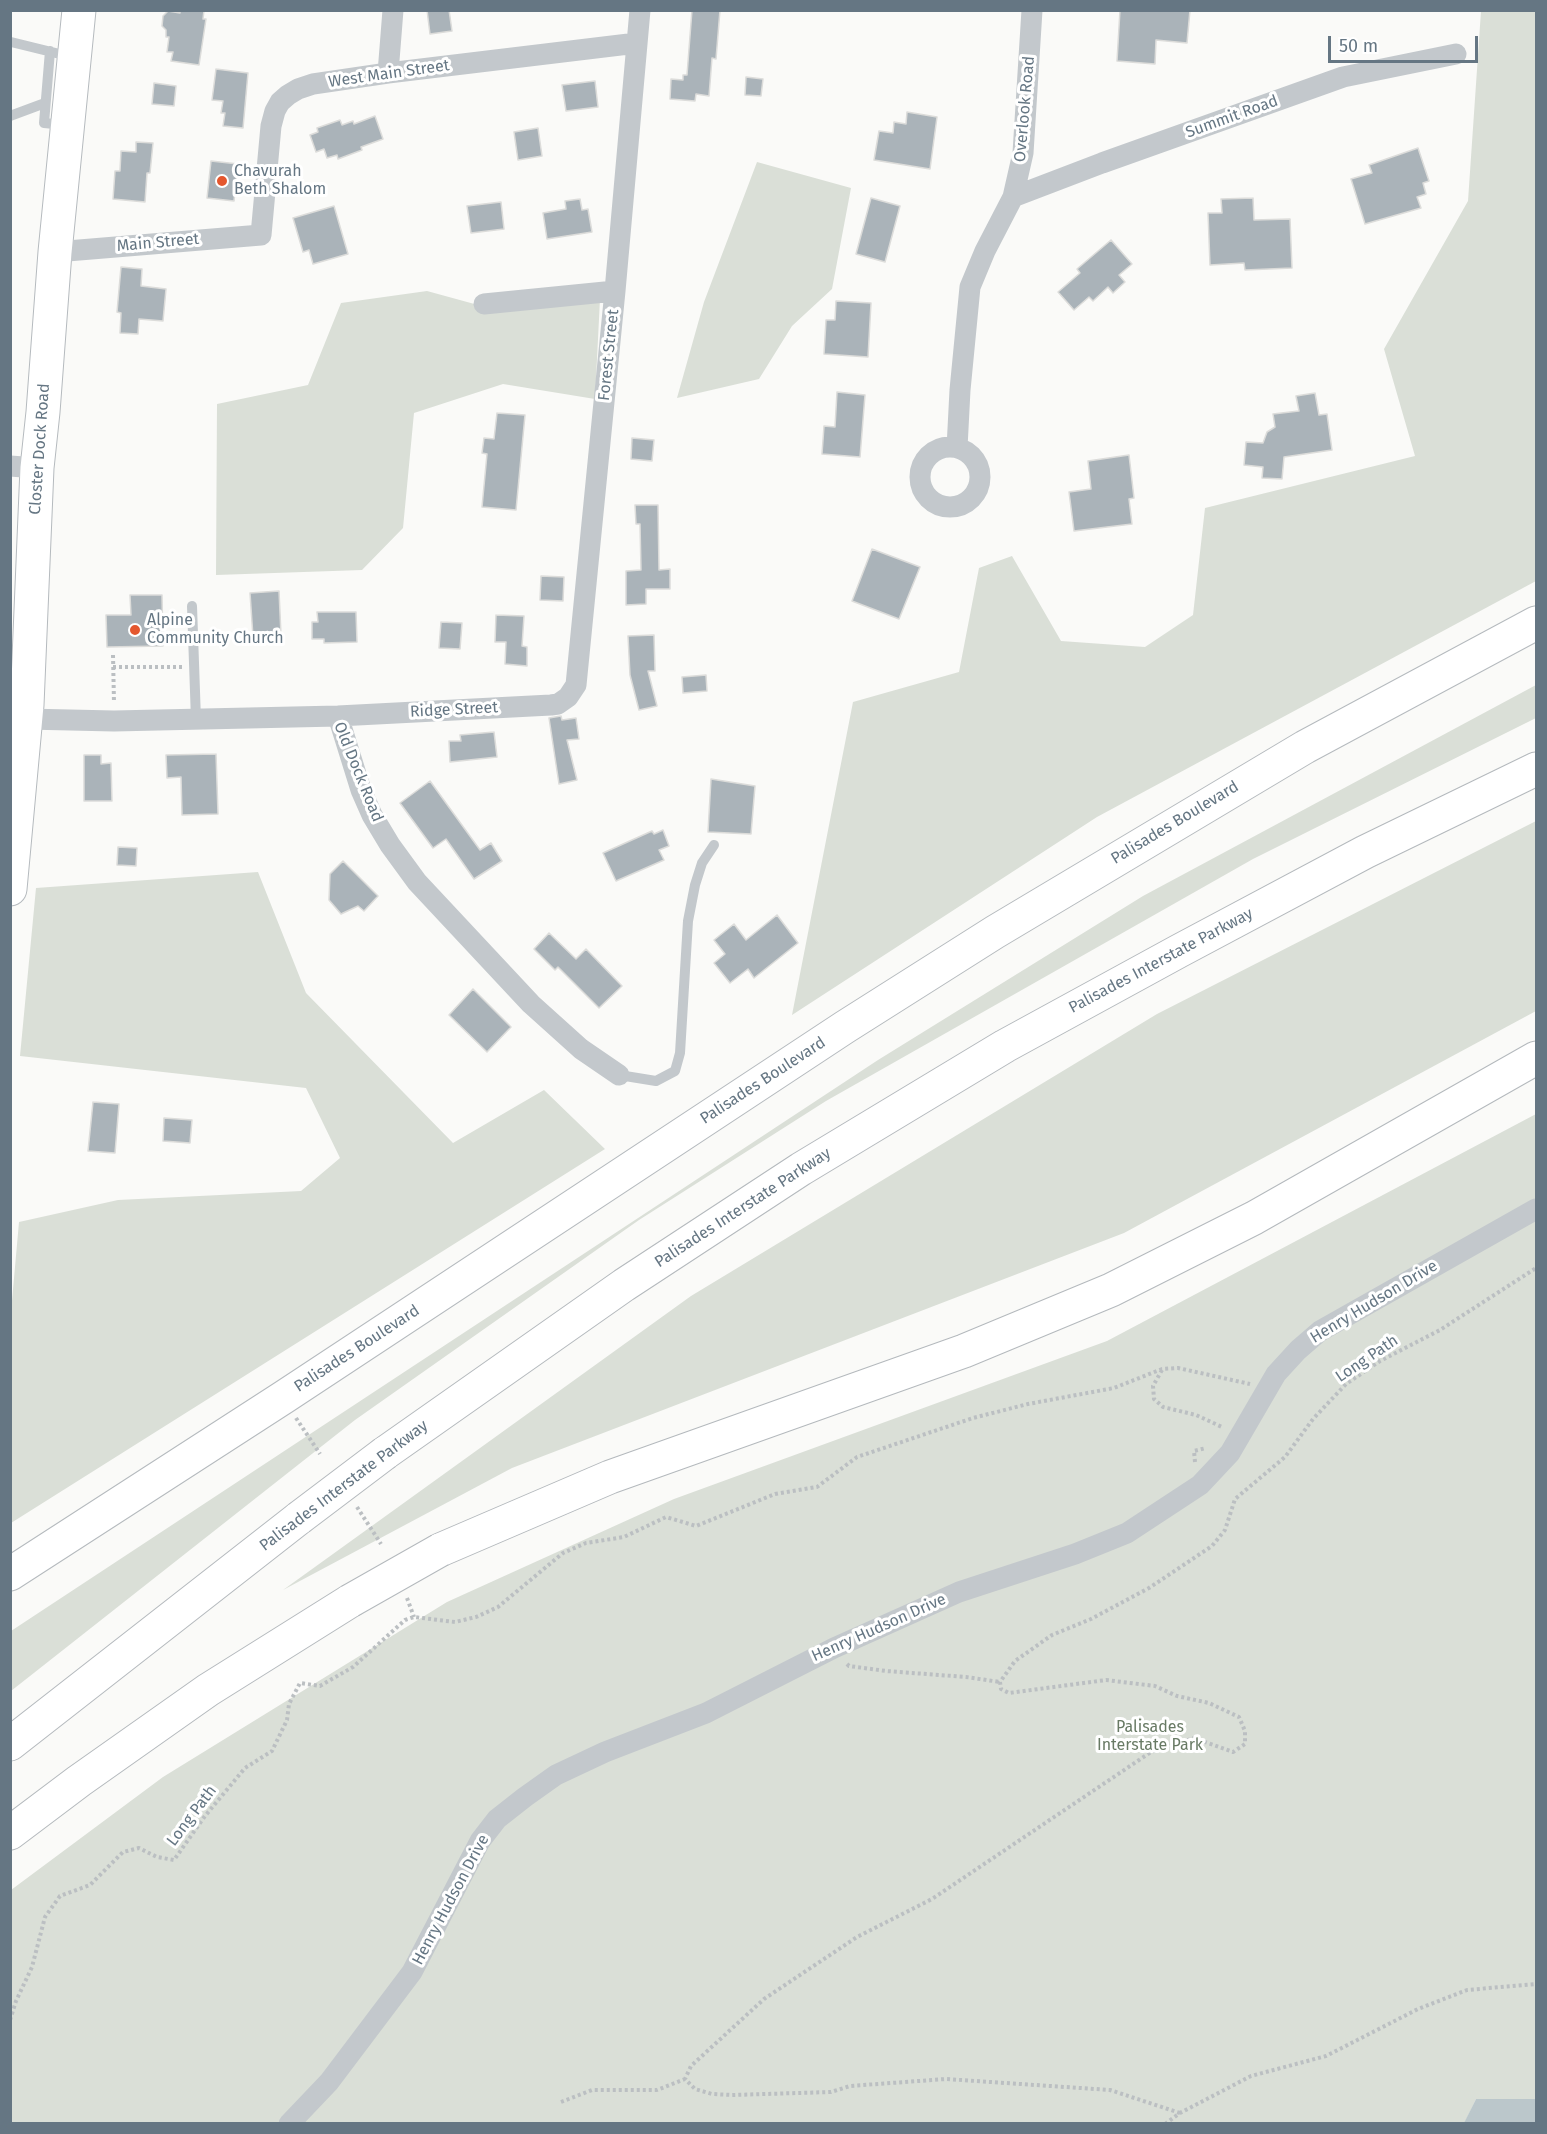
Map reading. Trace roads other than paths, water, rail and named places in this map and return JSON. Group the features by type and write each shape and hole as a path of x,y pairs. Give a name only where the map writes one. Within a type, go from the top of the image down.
{"main road":[{"name":"Closter Dock Road","path":"10,889 24,710 27,586 24,467 43,412 55,252 57,114 62,54 79,10"},
{"name":"Palisades Boulevard","path":"10,1574 285,1397 845,1027 1035,907 1305,747 1536,623"},
{"name":"Palisades Interstate Parkway","path":"10,1744 385,1453 624,1285 801,1169 995,1053 1179,951 1344,863 1536,768"},
{"path":"10,1833 208,1690 350,1601 440,1551 610,1477 964,1351 1111,1290 1254,1218 1536,1059"},
{"path":"10,1546 143,1490"}],"street":[{"path":"388,73 393,10"},
{"name":"Forest Street","path":"568,697 576,686 640,10"},
{"name":"Overlook Road","path":"957,448 970,287 984,251 1013,197 1023,153 1032,10"},
{"name":"West Main Street","path":"261,235 271,126 280,102 288,95 313,84 637,43"},
{"name":"Summit Road","path":"1013,197 1343,77 1456,54"},
{"name":"Main Street","path":"55,252 261,235"},
{"path":"484,304 615,291"},
{"name":"Ridge Street","path":"338,716 551,705 558,704 568,697"},
{"name":"Old Dock Road","path":"24,710 114,721 338,716 372,815 417,882 531,1004 581,1049 619,1075"},
{"name":"Henry Hudson Drive","path":"289,2124 329,2082 412,1972 480,1841 497,1820 556,1775 605,1752 706,1713 834,1648 959,1592 1075,1554 1127,1533 1200,1485 1230,1453 1276,1374 1320,1331 1536,1209"}],"lane":[{"path":"11,42 62,54"},
{"path":"10,116 57,114"},
{"path":"192,606 196,720"},
{"path":"619,1075 656,1081 675,1071 680,1053 688,921 702,863 714,845"}],"place":[{"name":"Chavurah Beth Shalom","path":"222,181"},
{"name":"Alpine Community Church","path":"135,630"}],"park label":[{"name":"Palisades Interstate Park","path":"1150,1737"}]}
